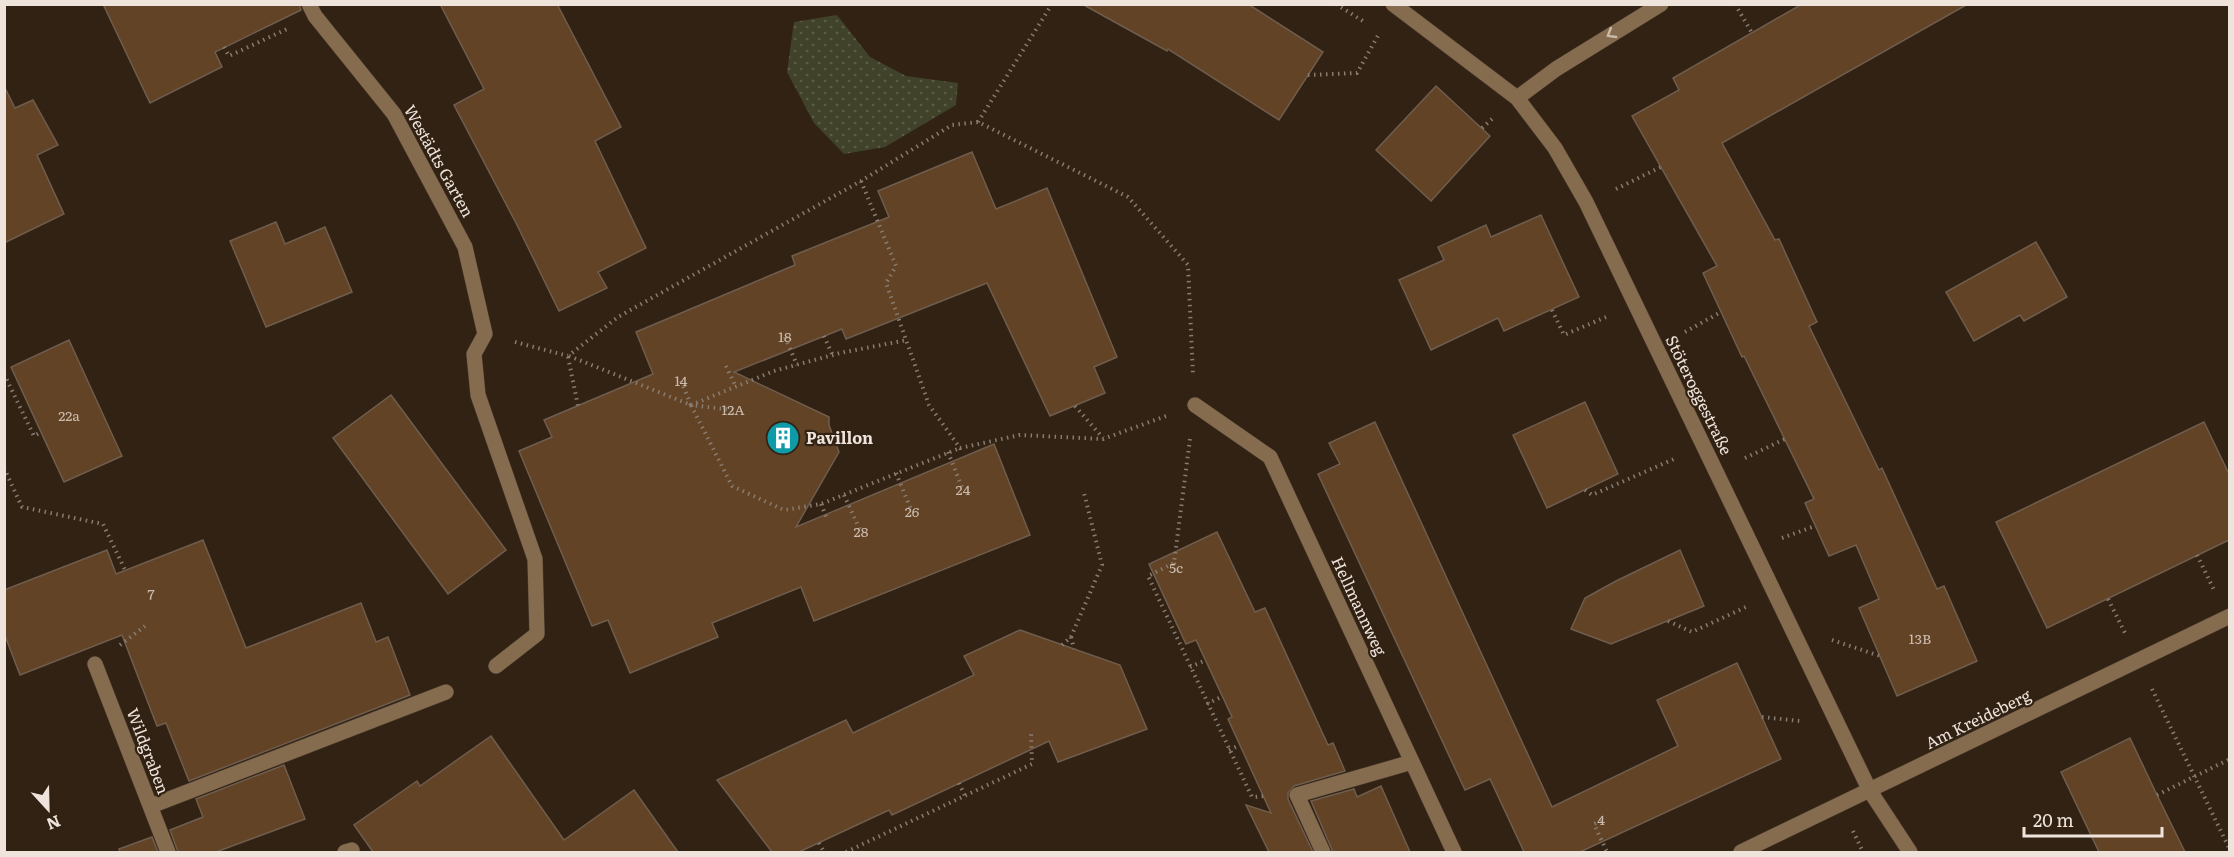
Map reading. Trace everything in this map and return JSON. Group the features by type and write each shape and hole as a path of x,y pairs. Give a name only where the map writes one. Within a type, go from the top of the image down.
{"street":[{"path":"1517,98 1564,64 1661,4"},
{"name":"Stöteroggestraße","path":"1394,5 1517,98 1555,148 1586,202 1870,791 1910,852"},
{"name":"Westädts Garten","path":"312,10 394,114 465,247 485,334"},
{"path":"485,334 474,354 478,395 535,560 537,634 496,666"},
{"name":"Hellmannweg","path":"1195,405 1270,457 1454,852"},
{"name":"Am Kreideberg","path":"1741,852 2229,616"},
{"name":"Wildgraben","path":"95,664 168,852"},
{"path":"151,806 446,692"},
{"path":"1323,852 1297,795 1412,762"}],"path":[{"path":"978,122 1052,4"},
{"path":"1336,4 1381,32"},
{"path":"1735,4 1752,33"},
{"path":"1308,75 1357,73 1394,5"},
{"path":"224,47 229,56 312,10"},
{"path":"1482,113 1498,129"},
{"path":"568,356 618,317 861,181 952,125 978,122 1128,197 1188,265 1195,405 1174,563 1176,568"},
{"path":"1586,202 1661,166"},
{"path":"861,181 896,266 886,283 929,405 960,448"},
{"path":"1552,309 1564,335 1635,303"},
{"path":"1656,348 1721,312"},
{"path":"485,334 568,356 691,405 733,410"},
{"path":"824,336 833,356"},
{"path":"785,337 797,365"},
{"path":"691,405 774,371 907,340"},
{"path":"568,356 578,406"},
{"path":"726,366 736,387"},
{"path":"4,374 34,436 41,432"},
{"path":"681,381 732,486 784,510 821,504 960,448 1020,435 1103,439 1195,405"},
{"path":"19,402 26,399"},
{"path":"1075,406 1103,439"},
{"path":"1716,472 1785,439"},
{"path":"1586,490 1592,495 1704,447"},
{"path":"948,452 963,490"},
{"path":"4,468 22,507 103,524 125,570"},
{"path":"896,473 912,512"},
{"path":"1062,645 1071,637 1102,565 1084,493"},
{"path":"844,495 861,532"},
{"path":"821,504 827,519"},
{"path":"1174,563 1148,576 1252,797 1297,795"},
{"path":"1668,621 1692,632 1775,593"},
{"path":"1172,628 1178,626"},
{"path":"1071,637 1074,649"},
{"path":"1803,651 1830,639 1880,656"},
{"path":"1190,667 1206,660"},
{"path":"2138,661 2229,850"},
{"path":"1207,704 1223,696"},
{"path":"1799,711 1804,722"},
{"path":"846,852 1032,764 1031,734"},
{"path":"1229,750 1240,745"},
{"path":"2157,795 2229,759"},
{"path":"959,783 965,796"},
{"path":"1601,820 1593,824 1607,852"},
{"path":"819,843 824,852"}],"green space":[{"path":"837,15 870,57 906,76 958,83 956,105 885,147 844,154 814,123 787,72 794,22"}],"building":[{"path":"103,4 299,4 301,10 215,52 222,67 150,103"},
{"path":"440,4 557,4 621,127 595,141 646,248 598,272 607,288 559,311 454,105 484,89"},
{"path":"1082,4 1248,4 1323,52 1279,120 1168,49 1167,51"},
{"path":"1802,4 1968,4 1722,143 1775,240 1779,239 1817,322 1809,326 1879,470 1882,468 1937,589 1944,586 1977,661 1897,696 1859,608 1879,599 1856,545 1829,556 1805,503 1814,499 1744,356 1742,357 1703,273 1717,266 1632,116 1679,90 1673,78"},
{"path":"4,86 15,108 33,100 58,145 37,155 64,214 4,243"},
{"path":"1436,86 1490,136 1431,201 1376,150"},
{"path":"972,152 996,209 1047,188 1117,357 1094,367 1105,393 1050,416 987,283 846,339 842,329 734,372 829,417 829,425 839,452 796,527 994,444 1030,535 814,621 801,587 712,623 718,637 630,673 608,620 592,626 519,451 552,437 544,420 653,374 636,332 795,265 792,256 889,217 878,191"},
{"path":"1541,215 1579,297 1504,331 1498,318 1431,350 1399,280 1444,260 1438,247 1486,225 1491,237"},
{"path":"276,222 285,244 325,227 352,292 266,327 230,241"},
{"path":"2036,242 2067,297 2024,321 2020,315 1974,341 1946,292"},
{"path":"69,340 122,456 64,482 11,367"},
{"path":"391,395 506,550 448,594 333,438"},
{"path":"1585,402 1618,474 1547,508 1513,435"},
{"path":"1375,422 1552,807 1678,746 1657,700 1737,663 1781,759 1580,852 1524,852 1490,779 1465,790 1318,474 1340,464 1329,443"},
{"path":"2204,422 2229,474 2229,540 2047,628 1996,522"},
{"path":"1217,532 1255,612 1265,608 1328,745 1333,743 1345,771 1294,786 1288,793 1288,799 1313,852 1269,852 1246,805 1271,813 1228,719 1232,717 1196,640 1186,644 1149,564"},
{"path":"203,540 246,648 361,603 376,642 388,637 410,695 189,781 166,723 157,726 122,635 20,675 4,633 4,590 107,550 116,574"},
{"path":"1680,550 1704,606 1611,644 1571,629 1585,598"},
{"path":"1020,630 1120,665 1147,729 1058,762 1049,741 892,815 889,810 799,852 772,852 717,780 846,720 853,733 974,675 964,656"},
{"path":"491,736 564,840 634,790 678,852 373,852 354,825 417,781 420,786"},
{"path":"2130,738 2185,852 2099,852 2061,772"},
{"path":"284,765 305,819 216,852 178,852 170,830 203,817 196,799"},
{"path":"1381,786 1410,852 1333,852 1311,801 1354,789 1357,797"},
{"path":"152,837 158,852 120,852 119,849"}],"place":[{"name":"Pavillon","path":"783,438"}]}
